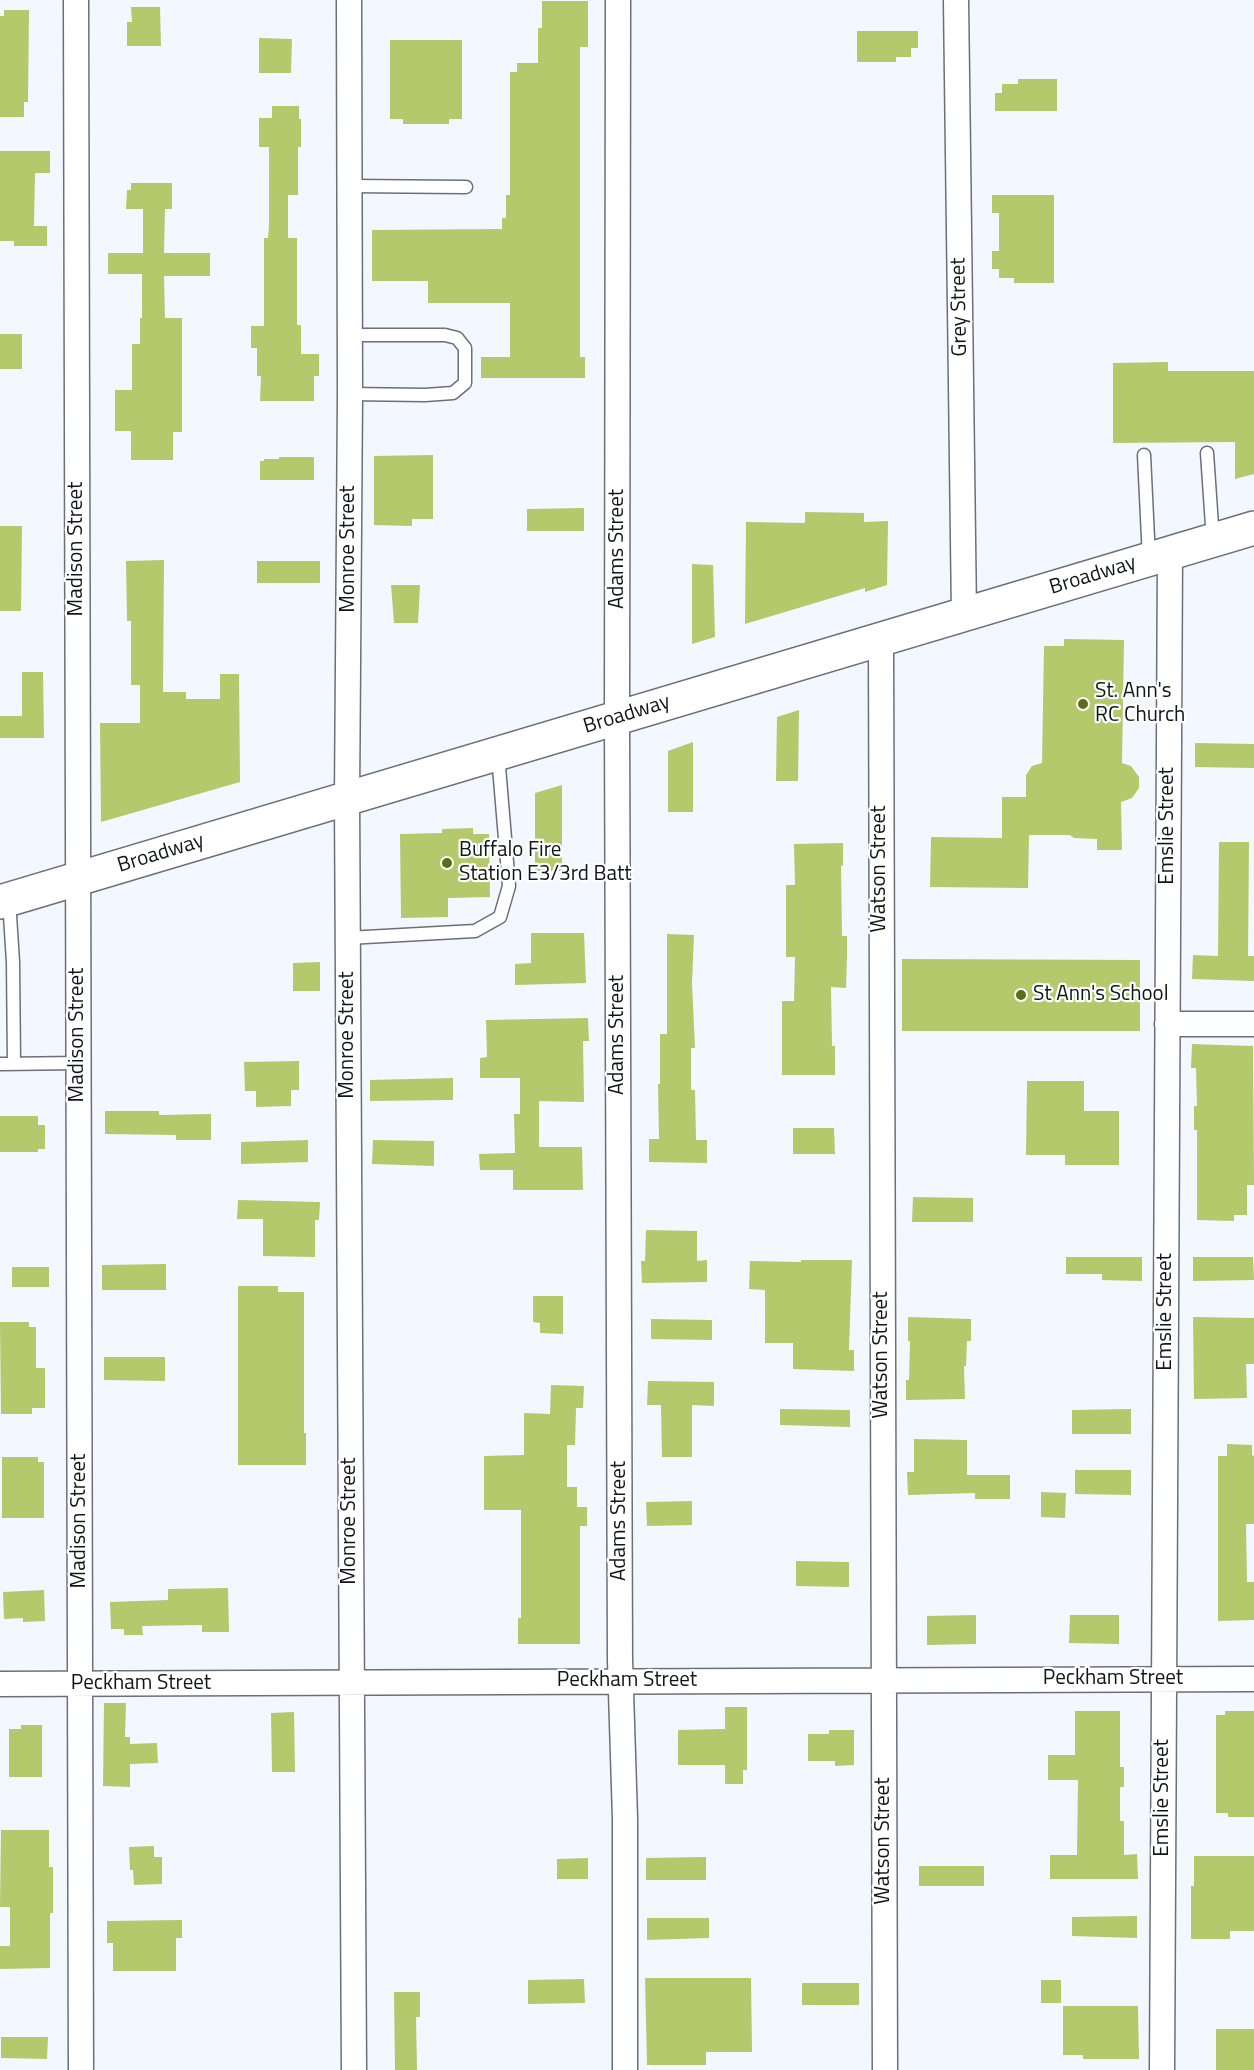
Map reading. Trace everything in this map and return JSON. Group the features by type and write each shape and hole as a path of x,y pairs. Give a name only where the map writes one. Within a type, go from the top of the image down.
{"main road":[{"name":"Broadway","path":"4,900 1254,528"}],"street":[{"name":"Madison Street","path":"76,0 81,2070"},
{"name":"Monroe Street","path":"349,0 350,394 346,798 354,2070"},
{"name":"Adams Street","path":"618,0 617,718 620,1681 625,1819 625,2070"},
{"name":"Grey Street","path":"956,0 964,615"},
{"name":"Emslie Street","path":"1160,556 1167,1024 1162,2070"},
{"name":"Watson Street","path":"880,640 885,2070"},
{"path":"1167,1024 1254,1024"},
{"name":"Peckham Street","path":"0,1684 1254,1679"}],"lane":[{"path":"349,186 466,187"},
{"path":"350,335 445,335 457,338 465,348 465,383 453,393 350,394"},
{"path":"1207,453 1213,541"},
{"path":"1144,455 1160,556"},
{"path":"347,938 475,931 500,917 509,886 498,753"},
{"path":"4,900 6,963 14,1064"},
{"path":"0,1064 79,1063"}],"building":[{"path":"542,1 588,1 588,47 580,47 580,357 585,357 585,378 481,378 481,357 510,357 510,303 428,303 428,281 372,281 372,230 502,229 502,218 506,218 506,195 510,195 510,72 517,72 517,63 538,63 538,28 542,28"},
{"path":"131,7 160,7 161,46 127,46 127,22 132,22"},
{"path":"4,10 29,10 28,102 24,102 24,117 0,117 0,16 4,16"},
{"path":"857,31 918,31 918,48 911,48 911,57 896,57 896,62 857,62"},
{"path":"259,38 292,39 291,73 259,73"},
{"path":"390,40 462,40 462,119 449,119 449,124 403,124 403,119 390,119"},
{"path":"1018,79 1057,79 1057,111 995,111 995,93 1002,93 1002,84 1018,84"},
{"path":"272,106 299,106 299,119 301,119 301,147 298,147 298,195 288,195 288,238 297,238 297,325 301,325 301,354 319,354 319,376 314,376 314,401 260,401 261,376 257,376 257,348 251,348 251,326 264,326 264,238 268,238 269,226 269,147 259,147 259,118 272,118"},
{"path":"0,151 50,151 50,173 35,173 34,226 47,226 47,246 14,246 14,241 0,241"},
{"path":"131,183 172,183 172,209 165,209 164,253 210,253 210,276 164,276 165,318 182,318 182,432 173,432 173,460 131,460 131,431 115,431 115,390 132,390 132,344 140,344 140,318 142,318 142,274 108,274 108,253 143,253 143,209 126,209 127,190 131,190"},
{"path":"992,195 1054,195 1054,283 1014,283 1014,278 999,278 999,269 992,269 992,251 999,251 999,213 992,213"},
{"path":"0,334 22,334 22,369 0,369"},
{"path":"1168,362 1168,371 1254,371 1254,474 1235,479 1235,442 1113,443 1113,363"},
{"path":"433,455 433,519 412,519 412,526 374,525 374,456"},
{"path":"279,457 314,457 314,480 260,480 260,461 279,459"},
{"path":"584,508 584,531 527,531 527,509"},
{"path":"805,512 864,513 864,522 888,521 887,585 865,592 865,588 745,624 746,522 805,523"},
{"path":"0,526 22,526 21,611 0,611"},
{"path":"164,560 163,692 186,692 186,699 220,699 220,674 239,674 240,782 101,822 100,723 140,723 140,685 131,685 131,621 127,621 126,561"},
{"path":"257,561 320,561 320,583 257,583"},
{"path":"692,564 713,565 715,637 692,644"},
{"path":"391,585 420,585 418,623 394,623"},
{"name":"St. Ann's RC Church","path":"1064,639 1124,640 1122,763 1131,766 1139,777 1139,788 1132,798 1121,802 1122,850 1097,850 1097,839 1074,838 1070,835 1029,835 1028,888 930,887 931,837 1002,838 1002,797 1026,797 1026,775 1032,766 1042,763 1044,646 1064,646"},
{"path":"22,672 43,672 44,738 0,738 0,716 22,716"},
{"path":"799,710 798,781 776,781 777,717"},
{"path":"693,742 693,812 668,812 668,751"},
{"path":"1195,743 1254,744 1254,768 1195,767"},
{"path":"562,785 562,871 535,871 535,793"},
{"path":"473,828 473,834 489,834 490,897 448,898 448,917 401,918 400,834 442,833 442,829"},
{"path":"1219,842 1249,842 1248,956 1254,956 1254,981 1192,979 1193,955 1218,956"},
{"path":"843,843 842,936 847,936 846,988 831,987 835,1075 782,1075 782,1001 794,1001 795,957 786,957 786,885 795,885 794,844"},
{"path":"531,933 584,933 586,983 515,985 515,964 531,963"},
{"path":"667,934 694,935 692,983 695,1048 691,1048 691,1090 695,1090 696,1140 707,1140 707,1163 649,1162 649,1139 659,1139 660,1034 667,1034"},
{"name":"St Ann's School","path":"902,959 1140,960 1140,1031 902,1031"},
{"path":"320,962 320,991 293,991 293,963"},
{"path":"588,1018 589,1041 583,1041 584,1102 539,1101 539,1147 582,1147 583,1190 513,1190 513,1170 480,1170 479,1154 515,1153 514,1114 520,1114 520,1078 480,1078 480,1058 487,1057 486,1020"},
{"path":"1192,1044 1253,1046 1254,1185 1247,1185 1247,1215 1234,1215 1234,1221 1197,1220 1197,1130 1194,1130 1194,1106 1197,1106 1196,1068 1191,1068"},
{"path":"299,1061 299,1090 291,1090 291,1106 256,1107 256,1091 245,1091 244,1062"},
{"path":"453,1078 453,1100 370,1101 370,1080"},
{"path":"1027,1081 1084,1081 1084,1111 1119,1111 1119,1165 1065,1165 1065,1155 1026,1155"},
{"path":"105,1111 159,1111 159,1115 211,1114 211,1140 176,1140 176,1135 105,1134"},
{"path":"0,1116 38,1116 38,1125 45,1125 45,1149 38,1149 38,1152 0,1152"},
{"path":"793,1128 834,1128 835,1154 793,1154"},
{"path":"308,1140 308,1162 241,1164 241,1142"},
{"path":"373,1140 434,1141 434,1166 372,1164"},
{"path":"913,1197 973,1198 973,1222 912,1222"},
{"path":"238,1200 320,1202 319,1220 315,1220 315,1257 263,1256 263,1219 237,1219"},
{"path":"646,1230 697,1231 697,1261 707,1260 707,1282 642,1283 641,1261 645,1261"},
{"path":"1066,1257 1142,1257 1142,1281 1102,1280 1102,1274 1066,1274"},
{"path":"1193,1257 1253,1257 1254,1280 1193,1281"},
{"path":"801,1260 852,1260 849,1350 854,1350 854,1371 793,1369 793,1343 765,1343 765,1290 749,1289 750,1261 801,1262"},
{"path":"166,1264 166,1290 102,1290 102,1265"},
{"path":"12,1267 49,1267 49,1287 12,1287"},
{"path":"238,1286 278,1286 278,1292 304,1292 306,1465 238,1465"},
{"path":"533,1296 563,1296 563,1334 540,1333 540,1323 533,1322"},
{"path":"908,1317 971,1319 971,1341 967,1341 966,1366 964,1366 965,1399 906,1400 910,1341 908,1341"},
{"path":"1193,1317 1254,1318 1254,1364 1246,1364 1247,1398 1194,1399"},
{"path":"651,1319 712,1320 712,1340 651,1339"},
{"path":"0,1322 29,1322 29,1327 36,1327 36,1368 45,1368 45,1408 32,1408 32,1414 1,1414"},
{"path":"104,1357 165,1357 165,1381 104,1380"},
{"path":"648,1381 714,1382 714,1406 692,1405 692,1457 662,1457 661,1405 647,1405"},
{"path":"551,1385 584,1386 583,1408 576,1408 575,1445 567,1445 567,1487 577,1487 577,1507 587,1507 587,1526 580,1526 580,1644 518,1644 518,1618 521,1618 521,1510 484,1510 484,1456 524,1455 524,1413 550,1414"},
{"path":"780,1409 850,1410 850,1427 780,1425"},
{"path":"1131,1409 1131,1434 1072,1434 1072,1410"},
{"path":"914,1439 967,1440 967,1475 1010,1475 1010,1499 975,1499 975,1493 908,1495 907,1472 914,1472"},
{"path":"1227,1444 1252,1445 1254,1456 1254,1524 1246,1524 1247,1582 1254,1582 1254,1620 1218,1621 1218,1456 1227,1456"},
{"path":"2,1457 38,1457 38,1462 44,1462 44,1518 2,1518"},
{"path":"1075,1470 1131,1470 1131,1495 1075,1494"},
{"path":"1041,1492 1066,1493 1065,1518 1041,1517"},
{"path":"692,1501 692,1525 647,1526 646,1502"},
{"path":"796,1561 849,1562 849,1587 796,1586"},
{"path":"228,1588 229,1632 202,1632 202,1625 142,1626 143,1635 124,1635 124,1629 111,1629 110,1602 168,1600 168,1589"},
{"path":"44,1590 45,1621 23,1622 23,1618 4,1619 3,1592"},
{"path":"976,1615 976,1644 927,1645 927,1616"},
{"path":"1070,1615 1119,1615 1119,1644 1069,1643"},
{"path":"104,1703 126,1703 125,1737 130,1737 130,1744 157,1743 158,1763 130,1764 130,1787 103,1786"},
{"path":"725,1707 747,1707 747,1770 743,1770 743,1784 725,1784 725,1765 678,1765 678,1730 725,1729"},
{"path":"1075,1711 1120,1711 1120,1767 1124,1767 1124,1787 1120,1787 1120,1821 1124,1821 1124,1855 1137,1854 1138,1879 1050,1879 1050,1855 1077,1855 1078,1780 1048,1780 1048,1755 1075,1755"},
{"path":"1225,1711 1254,1711 1254,1817 1228,1817 1228,1813 1216,1813 1216,1715 1225,1715"},
{"path":"294,1712 295,1772 272,1772 271,1713"},
{"path":"21,1725 42,1725 42,1777 9,1777 9,1729 21,1729"},
{"path":"829,1730 854,1730 854,1765 835,1766 835,1761 808,1761 808,1734 829,1734"},
{"path":"1,1830 49,1830 49,1867 53,1867 50,1968 0,1969 0,1946 10,1946 10,1907 0,1907"},
{"path":"154,1846 154,1857 162,1857 162,1884 134,1885 133,1870 130,1870 129,1847"},
{"path":"1194,1856 1254,1856 1254,1931 1230,1931 1230,1939 1191,1939 1191,1886 1194,1886"},
{"path":"706,1857 706,1880 646,1880 646,1858"},
{"path":"588,1858 588,1879 557,1879 557,1859"},
{"path":"919,1866 984,1866 984,1886 919,1886"},
{"path":"1137,1916 1137,1938 1072,1936 1072,1917"},
{"path":"647,1918 709,1918 709,1938 647,1940"},
{"path":"182,1920 182,1938 176,1938 176,1971 113,1971 113,1943 107,1943 107,1921"},
{"path":"645,1978 751,1978 752,2052 706,2052 706,2065 647,2065"},
{"path":"584,1979 585,2003 528,2004 528,1980"},
{"path":"1041,1980 1061,1980 1061,2003 1041,2003"},
{"path":"802,1983 859,1983 859,2005 802,2005"},
{"path":"394,1992 420,1992 420,2017 416,2017 417,2070 395,2070"},
{"path":"1063,2006 1138,2006 1139,2059 1083,2059 1083,2055 1063,2055"},
{"path":"1216,2029 1254,2029 1254,2070 1216,2070"},
{"path":"1,2037 48,2037 47,2059 1,2058"}],"place":[{"name":"St. Ann's RC Church","path":"1083,704"},
{"name":"Buffalo Fire Station E3/3rd Batt","path":"447,863"},
{"name":"St Ann's School","path":"1021,995"}]}
